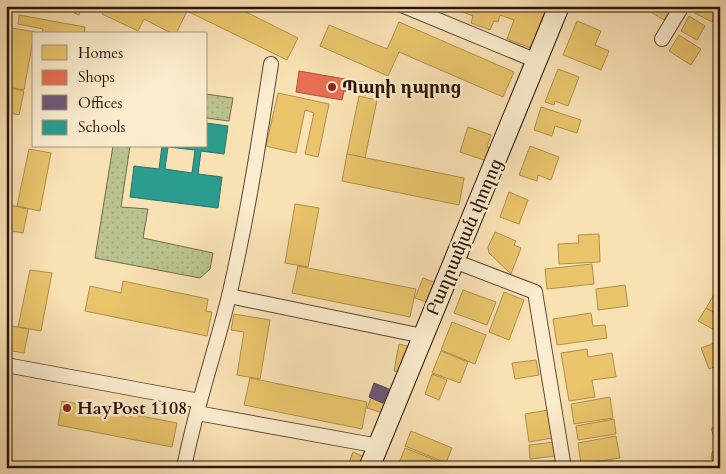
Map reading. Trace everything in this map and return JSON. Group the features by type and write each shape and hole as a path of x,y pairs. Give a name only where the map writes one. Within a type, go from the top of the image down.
{"main road":[{"name":"Բաղրամյան փողոց","path":"369,468 560,6"}],"street":[{"path":"404,6 537,61"},
{"path":"662,39 682,6"},
{"path":"184,468 229,296 254,172 271,64"},
{"path":"454,262 535,292 564,468"},
{"path":"229,296 422,336"},
{"path":"6,365 379,446"}],"green space":[{"path":"208,94 233,98 229,121 208,118"},
{"path":"113,148 130,148 121,207 148,209 143,238 213,253 210,269 200,278 95,258"}],"building: Homes":[{"path":"58,6 82,6 79,15"},
{"path":"106,6 172,6 181,10 183,6 234,6 298,38 287,60 187,11 177,32 169,32 144,19 138,31 102,14"},
{"path":"447,6 547,6 531,48 507,39 514,20 500,15 498,22 494,21 490,30 471,23 473,16"},
{"path":"646,6 672,6 664,20 644,8"},
{"path":"694,6 720,7 712,22 691,11"},
{"path":"19,15 85,27 84,32 42,32 43,29 18,24"},
{"path":"689,16 705,26 697,40 681,31"},
{"path":"577,21 601,31 595,45 609,51 601,70 563,55"},
{"path":"399,22 514,72 503,97 399,52 388,76 320,46 329,25 387,49"},
{"path":"6,27 35,32 32,32 32,45 24,90 7,87 12,63 6,62"},
{"path":"679,35 701,49 691,65 669,51"},
{"path":"558,69 579,77 568,106 555,101 554,105 545,102"},
{"path":"6,87 24,91 19,115 6,112"},
{"path":"278,93 329,104 318,157 305,154 314,113 305,110 296,153 266,146"},
{"path":"359,96 377,100 365,158 347,154"},
{"path":"541,107 581,120 577,133 555,126 552,136 534,130"},
{"path":"468,127 491,135 487,147 491,148 487,161 460,152"},
{"path":"530,146 559,157 551,180 538,175 537,181 519,175"},
{"path":"29,149 51,153 40,211 17,206"},
{"path":"347,154 464,178 459,205 342,181"},
{"path":"509,192 528,200 519,224 500,217"},
{"path":"6,204 28,209 23,233 6,230"},
{"path":"295,204 319,208 308,267 285,263"},
{"path":"495,232 516,241 514,245 521,248 511,274 489,253 488,247"},
{"path":"599,234 600,262 559,264 558,244 579,243 578,235"},
{"path":"592,264 594,284 547,289 545,269"},
{"path":"298,266 416,289 410,317 292,293"},
{"path":"30,270 52,273 41,331 18,327"},
{"path":"423,278 436,283 429,303 415,298"},
{"path":"123,281 208,299 206,311 212,312 207,336 85,311 90,286 121,293"},
{"path":"625,285 628,306 598,310 596,289"},
{"path":"720,285 720,316 706,308"},
{"path":"463,290 496,302 487,325 454,313"},
{"path":"504,292 524,300 509,340 489,332"},
{"path":"706,308 720,316 718,332 698,321"},
{"path":"591,313 593,326 605,325 607,338 557,345 553,319"},
{"path":"234,314 270,320 260,379 237,375 244,332 231,330"},
{"path":"452,322 486,335 475,364 441,350"},
{"path":"6,325 29,329 24,353 6,350"},
{"path":"720,341 720,365 709,369 701,348"},
{"path":"399,344 411,347 401,372 394,371"},
{"path":"587,349 588,357 612,353 616,377 592,380 595,397 569,401 561,353"},
{"path":"441,351 468,362 460,383 432,373"},
{"path":"536,360 539,375 515,379 512,363"},
{"path":"432,374 447,380 439,400 425,394"},
{"path":"250,378 367,402 362,429 244,405"},
{"path":"388,392 397,395 389,415 367,408 371,398 383,403"},
{"path":"610,397 613,418 574,424 571,404"},
{"path":"62,401 177,423 172,447 58,425"},
{"path":"548,410 552,438 529,442 525,414"},
{"path":"614,419 616,434 578,440 576,426"},
{"path":"720,425 720,462 718,463 711,459 712,452 719,449 711,429"},
{"path":"411,431 452,448 446,463 405,446"},
{"path":"616,436 620,458 581,464 578,443"},
{"path":"554,442 555,456 530,459 529,445"},
{"path":"405,448 443,463 441,468 397,468"},
{"path":"353,452 364,457 360,468 347,468"},
{"path":"559,460 560,468 531,468 530,464"},
{"path":"6,461 34,467 36,468 6,468"}],"building: Shops":[{"name":"Պարի դպրոց","path":"299,71 368,83 366,95 344,91 342,100 296,92"}],"building: Offices":[{"path":"374,383 389,389 383,403 369,397"}],"building: Schools":[{"path":"208,123 228,126 224,154 201,151 198,174 222,177 218,208 130,197 134,166 159,169 162,148 168,148 165,169 192,173 195,150 177,148 208,148"}],"place":[{"name":"Պարի դպրոց","path":"332,87"},
{"name":"HayPost 1108","path":"67,408"}]}
